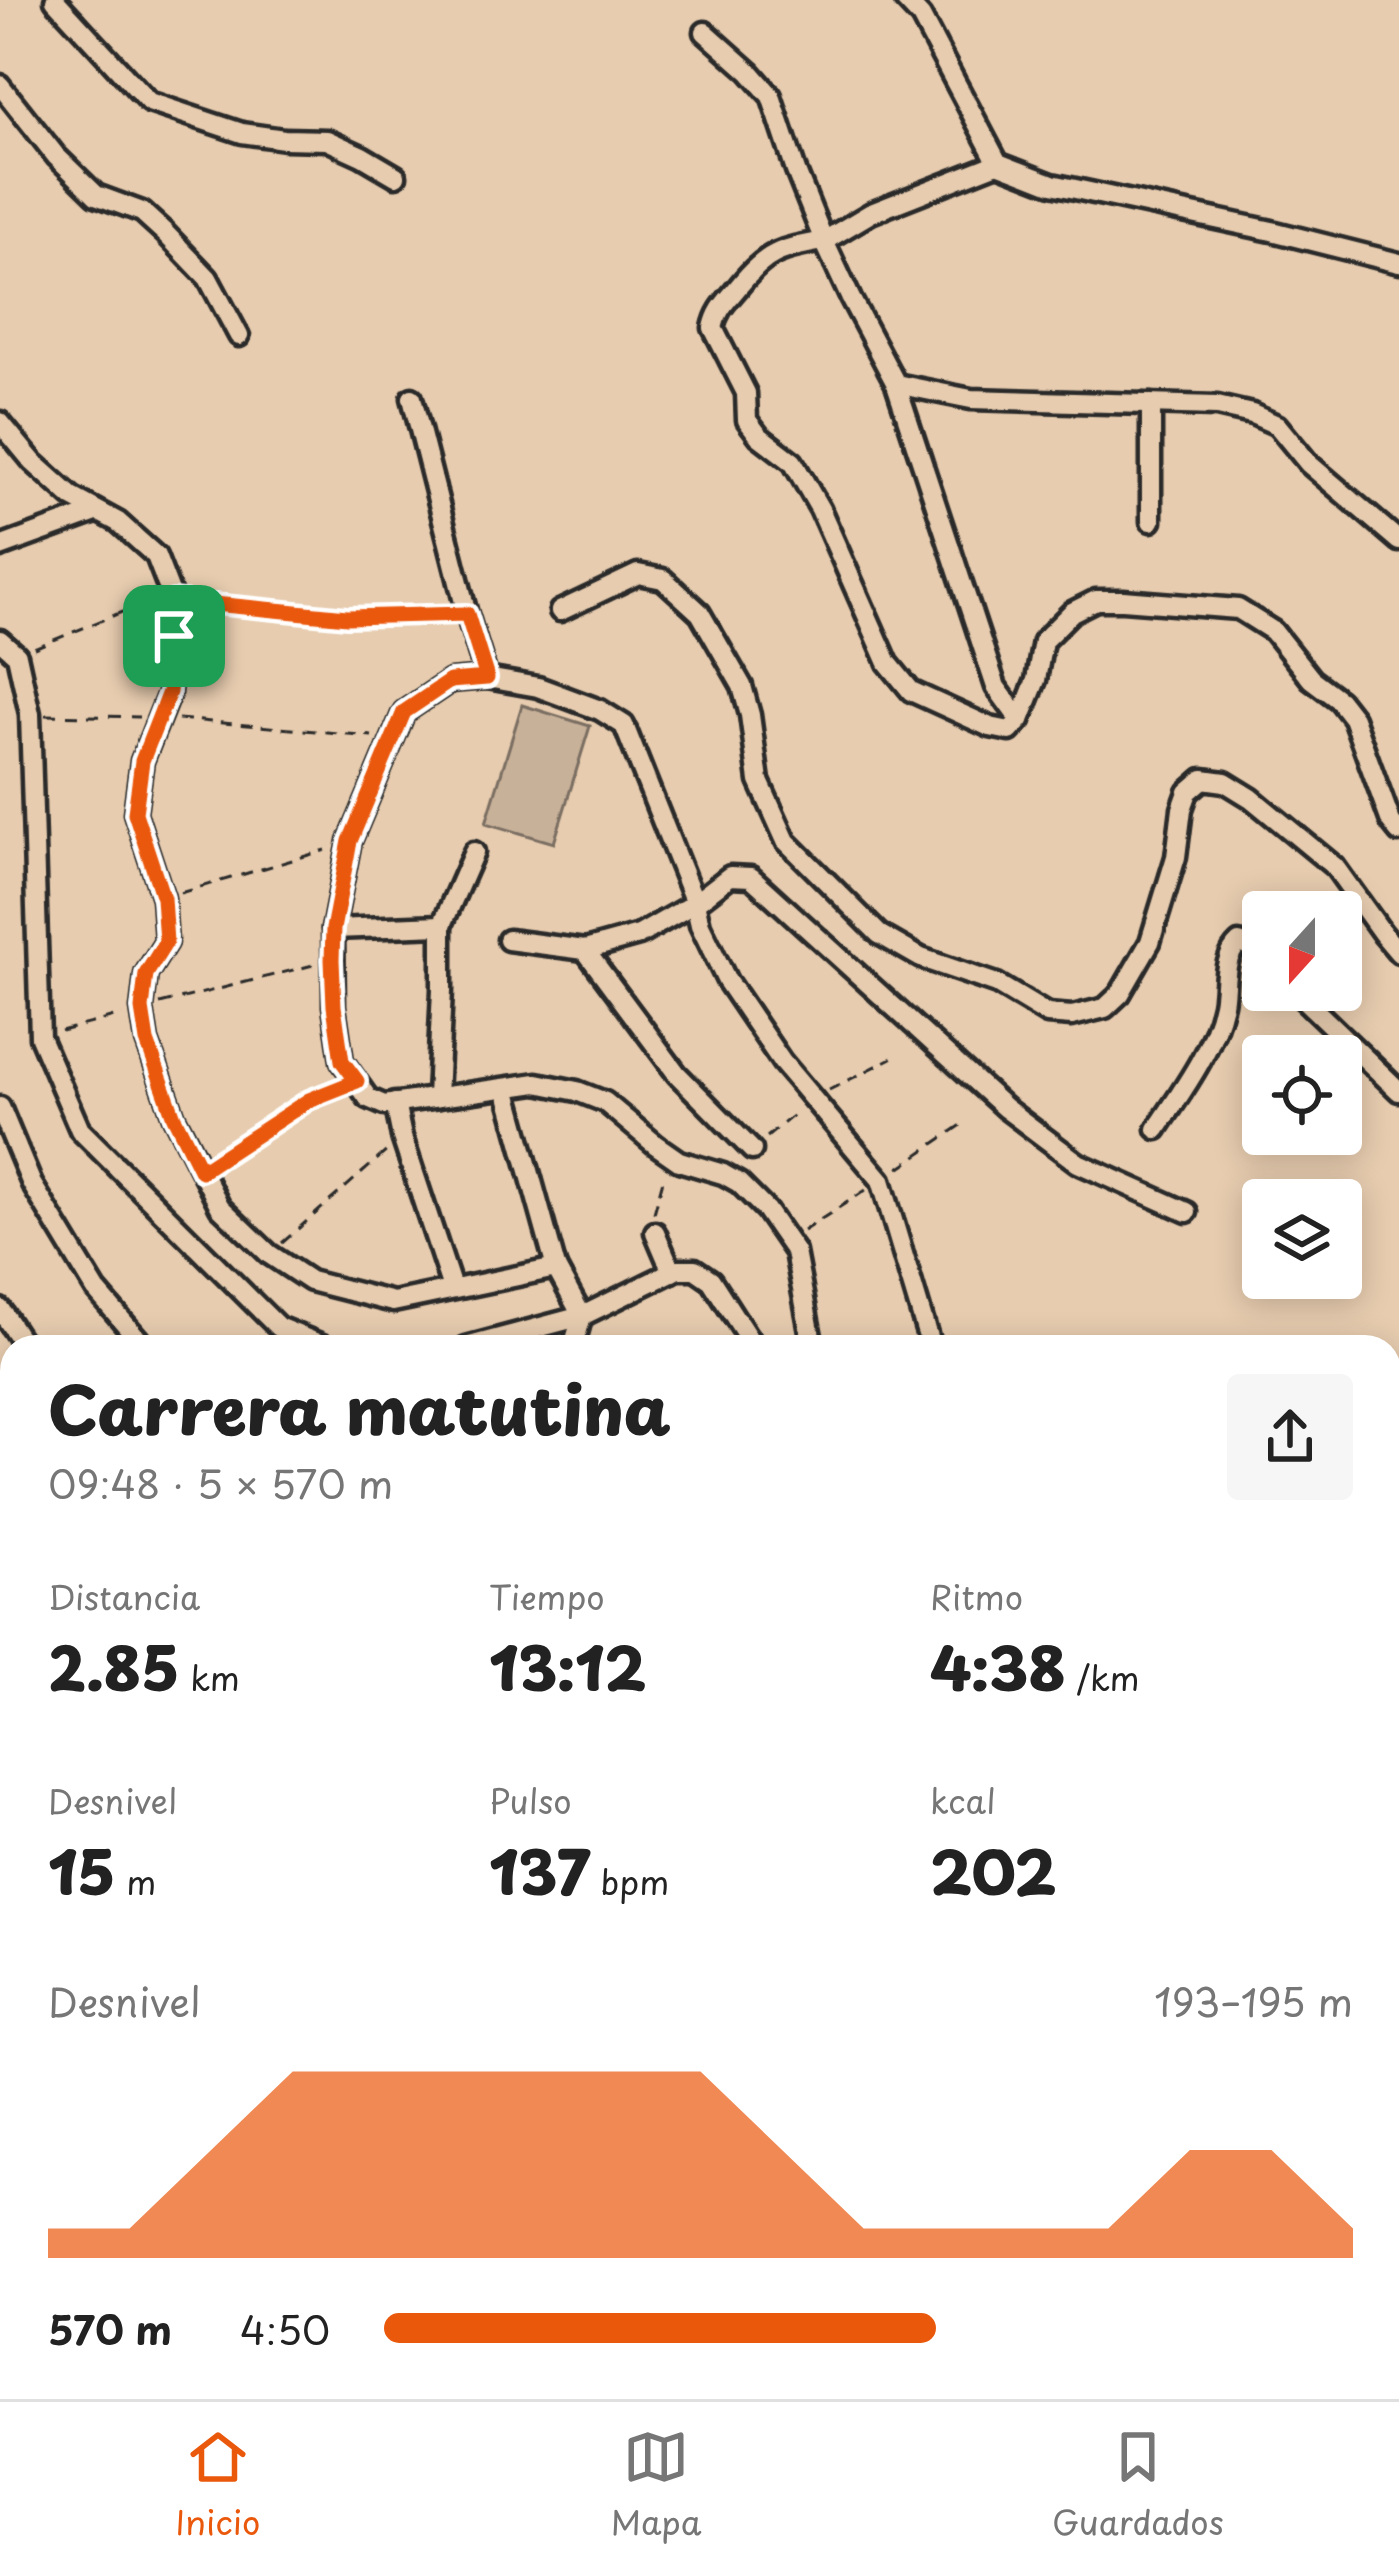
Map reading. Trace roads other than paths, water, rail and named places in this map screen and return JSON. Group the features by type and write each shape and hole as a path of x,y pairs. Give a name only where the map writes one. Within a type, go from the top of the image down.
{"street":[{"path":"55,0 149,101 242,134 327,140 396,176"},
{"path":"904,0 921,17 998,163 1052,184 1399,263"},
{"path":"705,32 771,96 824,241 896,384 996,686 1020,720"},
{"path":"0,85 56,156 96,194 142,212 180,248 208,278 239,336"},
{"path":"998,163 871,213 824,241 771,253 717,311 712,328 746,394 747,420 759,436 794,463 820,509 888,663 911,691 989,727 1010,731 1020,720 1036,680 1043,641 1072,612 1096,601 1123,600 1238,608 1273,631 1311,679 1339,700 1353,718 1391,822 1399,832"},
{"path":"896,384 971,399 1217,406 1252,414 1277,425 1309,464 1399,542"},
{"path":"412,398 487,678"},
{"path":"1151,404 1151,521"},
{"path":"0,422 33,462 72,497 118,522 156,556 173,600 169,692 142,761 135,813 163,898 166,942 146,974 142,1009 147,1041 167,1098 220,1207 269,1254 310,1281 393,1302 556,1268"},
{"path":"0,548 96,512"},
{"path":"560,611 638,574 663,579 700,613 742,686 759,781 786,841 879,934 922,958 997,984 1046,1014 1072,1016 1105,1008 1120,994 1150,942 1176,857 1188,792 1203,779 1225,782 1251,798 1335,867 1399,953"},
{"path":"0,640 17,655 30,714 40,1037 80,1130 278,1327 298,1335"},
{"path":"811,1335 796,1252 766,1210 739,1183 670,1155 605,1102 537,1083 384,1105 368,1098 342,1061 334,1006 333,929 350,841 404,712 450,681 487,678 538,687 600,710 624,725 700,925 727,981 782,1062 881,1180 927,1335"},
{"path":"436,1097 442,925 474,852"},
{"path":"508,940 585,950 639,935 695,903 730,876 751,877 1006,1108 1078,1163 1187,1212"},
{"path":"333,929 442,925"},
{"path":"1156,1129 1214,1033 1223,1004 1228,956 1242,944"},
{"path":"585,950 677,1074 752,1150"},
{"path":"1316,1011 1399,1091"},
{"path":"506,1088 556,1268 582,1316 576,1335"},
{"path":"395,1103 452,1288"},
{"path":"0,1107 32,1184 96,1290 135,1335"},
{"path":"655,1232 672,1272"},
{"path":"511,1335 582,1316 678,1269 695,1269 711,1280 746,1335"}]}
